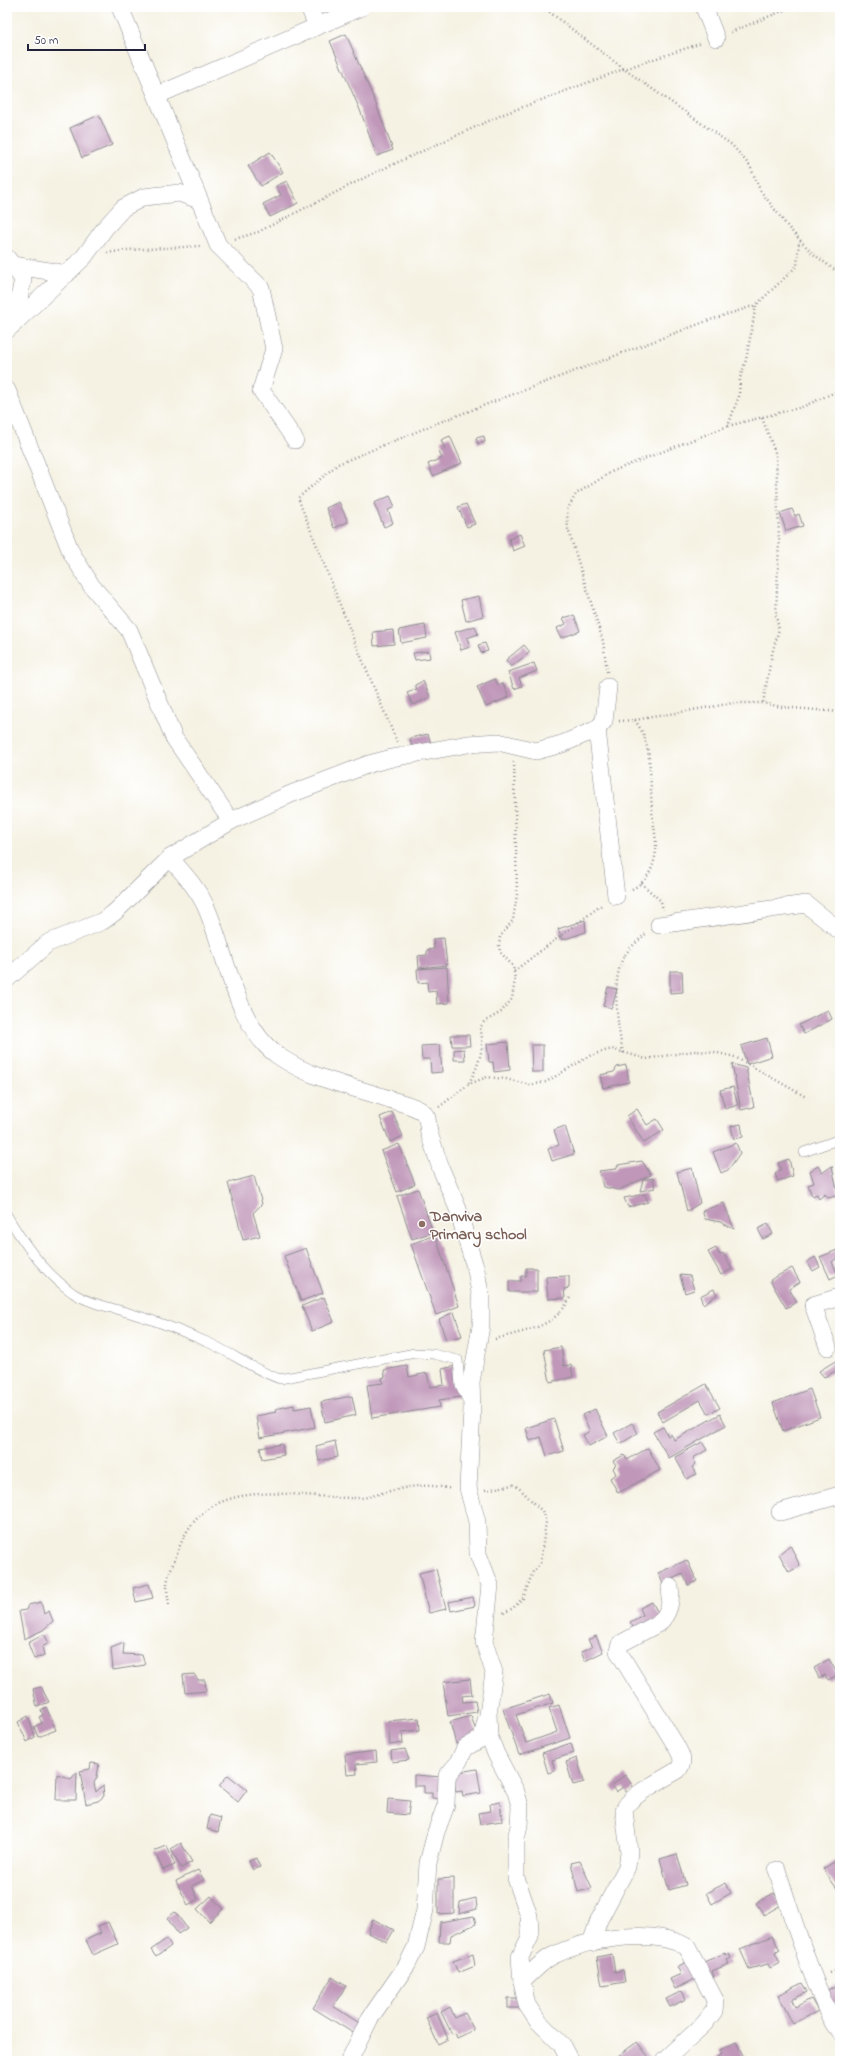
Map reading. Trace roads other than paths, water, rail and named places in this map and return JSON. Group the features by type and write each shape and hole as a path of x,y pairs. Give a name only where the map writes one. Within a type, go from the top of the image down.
{"street":[{"path":"120,7 158,95 218,245 261,288 274,349 261,390 295,440"},
{"path":"309,7 317,26"},
{"path":"158,95 362,7"},
{"path":"704,7 716,38"},
{"path":"11,327 84,257 122,208 144,197 179,193 199,200"},
{"path":"10,262 67,274"},
{"path":"10,262 23,279 11,327"},
{"path":"9,401 71,552 91,585 129,630 174,738 231,821"},
{"path":"608,686 600,725 616,896"},
{"path":"7,979 48,943 103,921 115,912 170,858 231,821 369,764 404,755 468,744 498,742 542,751 600,725"},
{"path":"170,858 194,887 206,906 241,1006 255,1033 267,1046 277,1055 314,1075 419,1109 426,1118 433,1147 458,1210 476,1270 481,1298 481,1326 471,1382 472,1409 468,1488 477,1522 478,1554 490,1585 484,1642 494,1672 488,1714 482,1738 465,1748 458,1763 447,1776 446,1805 436,1832 428,1863 426,1903 416,1946 407,1965 370,2018 349,2061"},
{"path":"659,925 806,904 840,931"},
{"path":"828,1347 814,1305 840,1296"},
{"path":"780,1512 840,1495"},
{"path":"591,1943 599,1920 628,1867 629,1852 624,1811 625,1806 636,1796 678,1770 682,1764 682,1757 675,1744 618,1651 620,1644 652,1627 664,1618 671,1595 670,1587"},
{"path":"488,1714 489,1736 496,1754 511,1782 520,1806 519,1826 516,1839 516,1878 529,1916 530,1937 520,1957 522,1982 527,2005 537,2020 561,2044 570,2061"},
{"path":"777,1870 814,1978 834,2025 840,2032"},
{"path":"522,1982 544,1961 591,1943 612,1939 658,1938 687,1948 715,2000 714,2011 704,2024 664,2061"}],"lane":[{"path":"804,1152 840,1139"},
{"path":"7,1215 27,1246 49,1274 75,1294 96,1303 137,1315 208,1343 247,1365 280,1379 414,1353 433,1354 458,1360 460,1385 472,1409"}],"place":[{"name":"Danviva Primary school","path":"422,1224"}]}
